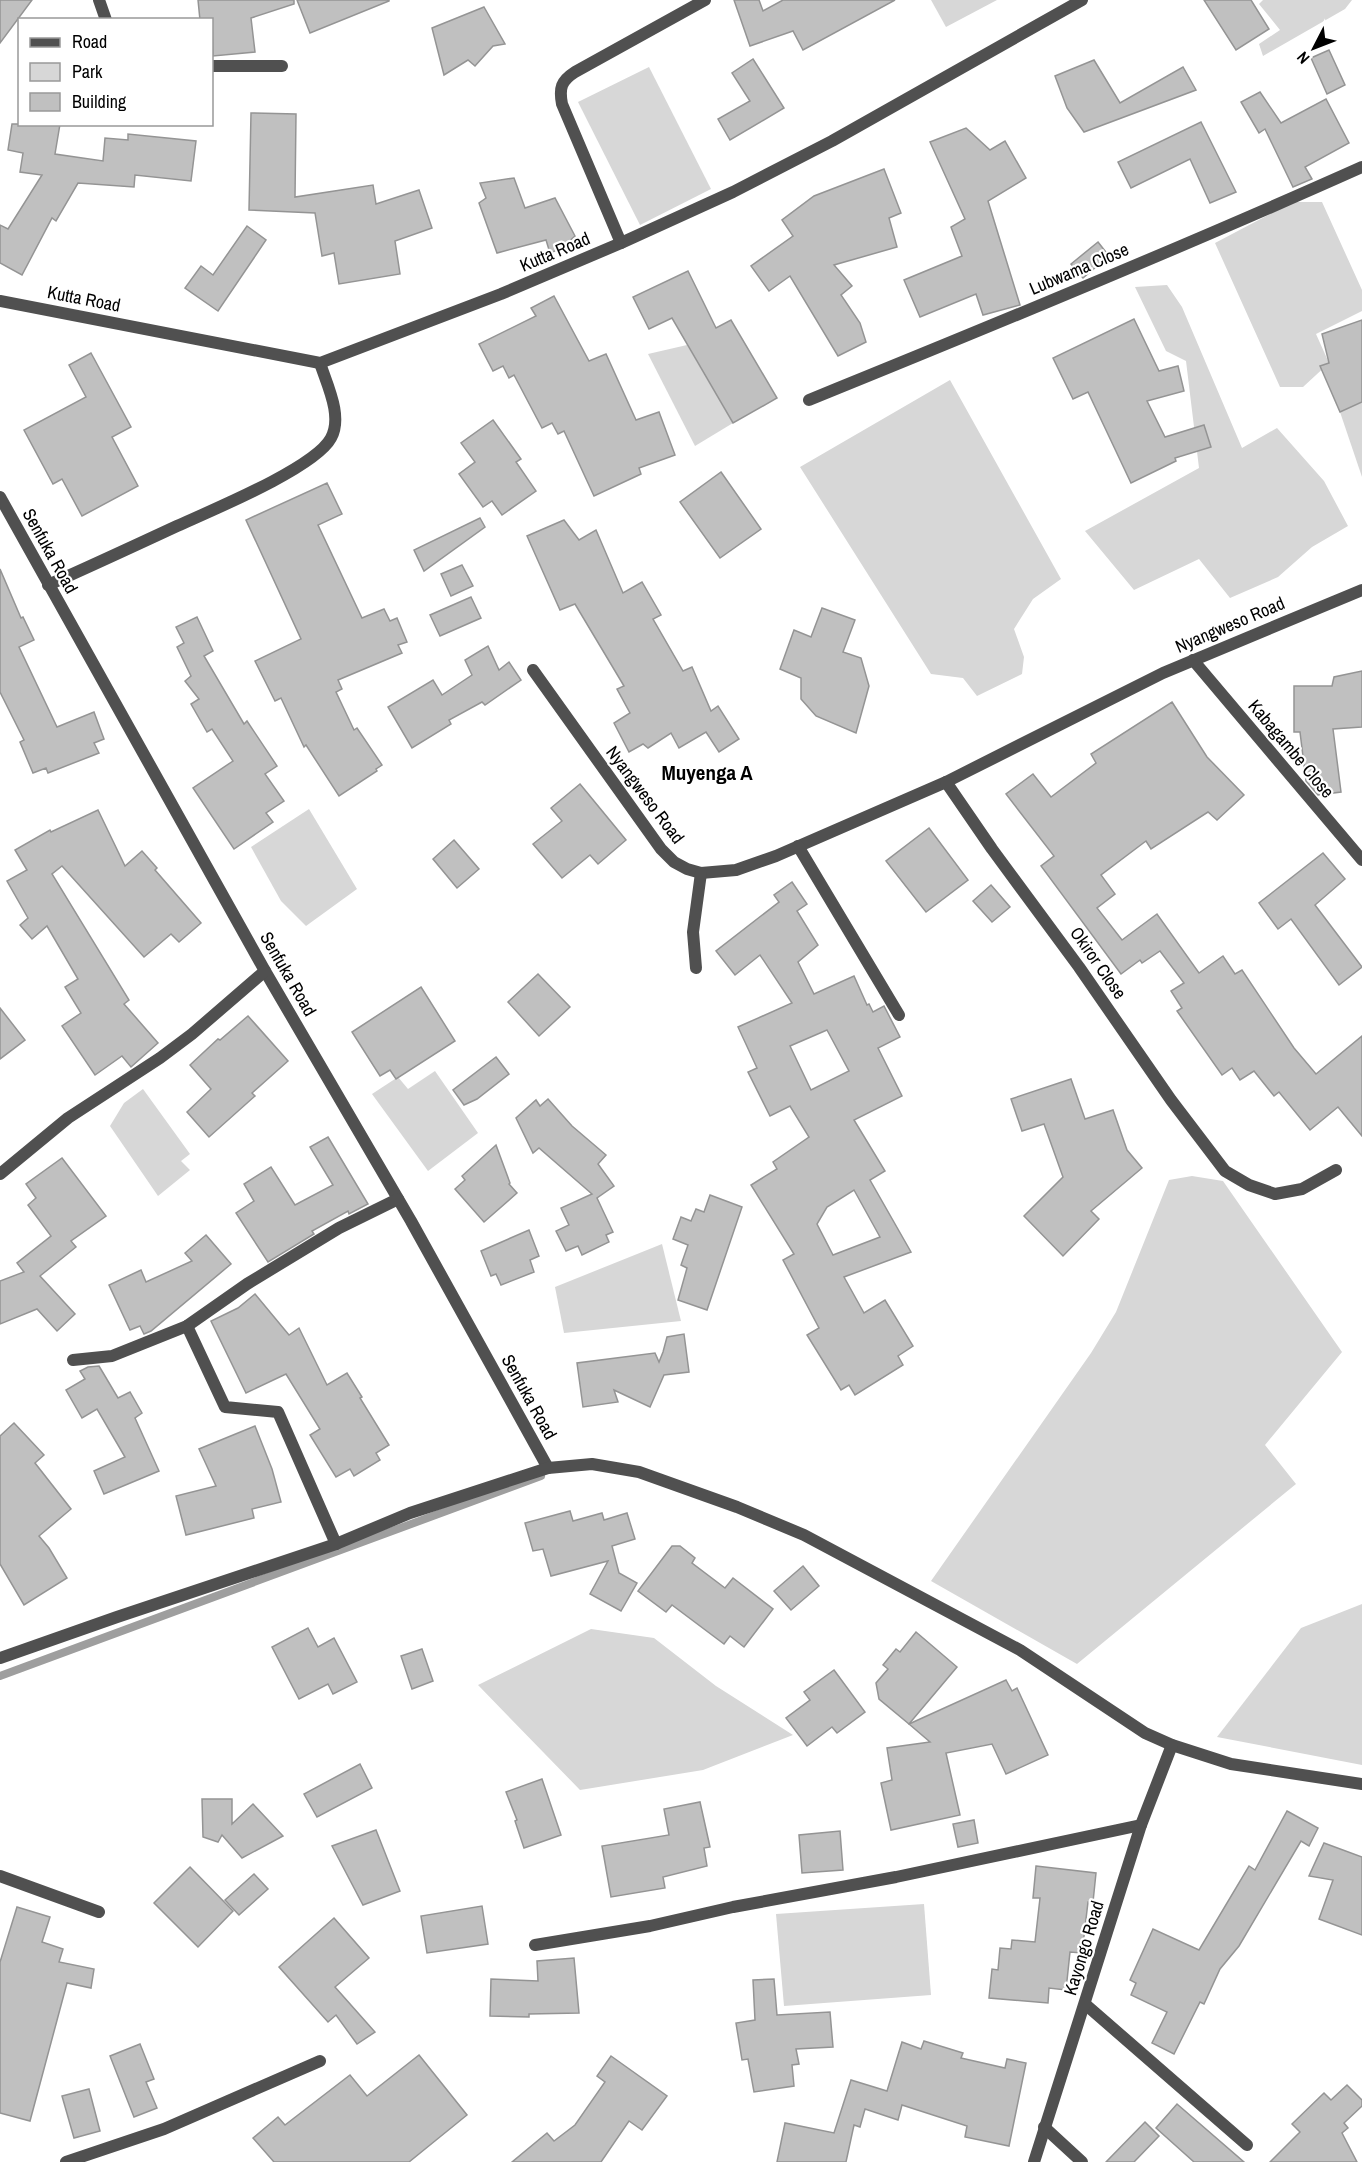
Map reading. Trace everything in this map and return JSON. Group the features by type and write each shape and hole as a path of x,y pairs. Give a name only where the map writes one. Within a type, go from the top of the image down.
{"street":[{"path":"99,0 105,18"},
{"path":"621,243 562,104 559,90 562,83 575,72 705,0"},
{"name":"Kutta Road","path":"0,301 321,363 501,294 733,192 832,141 1082,0"},
{"path":"213,66 282,66"},
{"name":"Lubwama Close","path":"808,400 950,343 1362,167"},
{"path":"48,585 229,503 289,472 322,449 332,438 335,422 334,408 321,363"},
{"name":"Senfuka Road","path":"0,497 265,971 398,1199 548,1468"},
{"name":"Nyangweso Road","path":"533,670 661,849 674,862 701,873 736,870 776,856 945,782 1113,697 1193,660 1362,590"},
{"name":"Kabagambe Close","path":"1193,660 1362,860"},
{"name":"Okiror Close","path":"945,782 1079,967 1171,1100 1225,1171 1249,1185 1275,1194 1302,1189 1336,1170"},
{"path":"798,846 899,1016"},
{"path":"696,968 693,932 701,873"},
{"path":"0,1174 68,1118 160,1058 192,1034 265,971"},
{"path":"73,1360 112,1356 187,1326 247,1284 339,1228 398,1199"},
{"path":"187,1326 225,1407 278,1412 336,1545"},
{"path":"0,1658 128,1613 336,1545 410,1514 548,1468 592,1464 639,1472 737,1507 804,1535 1020,1650 1145,1733 1172,1745 1231,1764 1362,1784"},
{"name":"Kayongo Road","path":"1034,2162 1141,1825 1172,1745"},
{"path":"535,1945 650,1926 733,1907 896,1877 1141,1825"},
{"path":"0,1876 99,1912"},
{"path":"1085,2004 1247,2145"},
{"path":"73,2161 164,2129 320,2061"},
{"path":"1044,2127 1082,2162"}],"green space":[{"path":"931,0 997,0 946,27"},
{"path":"1263,0 1352,0 1345,9 1263,56 1259,44 1280,30 1259,4"},
{"path":"649,67 711,189 640,225 578,102"},
{"path":"1293,202 1322,202 1362,290 1362,311 1316,334 1329,363 1303,387 1280,387 1215,243"},
{"path":"1167,285 1182,307 1242,448 1277,428 1324,481 1348,526 1312,547 1278,577 1230,598 1199,559 1134,590 1085,531 1199,468 1186,361 1166,351 1135,287"},
{"path":"687,345 733,423 695,446 648,354"},
{"path":"950,380 1061,579 1033,599 1014,629 1024,657 1022,674 977,696 963,678 931,674 800,467"},
{"path":"1362,402 1362,477 1340,412"},
{"path":"309,809 357,889 306,926 281,901 251,847"},
{"path":"435,1071 478,1133 428,1171 372,1094 398,1077 408,1089"},
{"path":"143,1089 190,1154 181,1161 190,1170 158,1196 110,1126 124,1103"},
{"path":"1192,1176 1223,1181 1342,1352 1265,1445 1296,1484 1077,1664 931,1581 1091,1353 1116,1312 1169,1180"},
{"path":"662,1244 681,1321 564,1333 555,1287"},
{"path":"1362,1604 1362,1765 1217,1737 1301,1628"},
{"path":"591,1629 654,1638 716,1686 793,1735 703,1770 580,1790 478,1685"},
{"path":"924,1904 931,1995 784,2006 776,1914"}],"building":[{"path":"0,0 32,0 18,18 0,43"},
{"path":"198,0 294,0 294,4 251,18 255,52 213,56 213,18 200,18"},
{"path":"297,0 389,0 389,1 310,33"},
{"path":"734,0 759,0 763,11 783,0 895,0 803,50 793,31 750,46"},
{"path":"1204,0 1251,0 1269,29 1236,50"},
{"path":"484,7 505,44 493,46 475,66 468,60 444,75 432,28"},
{"path":"1329,50 1345,85 1327,94 1311,58"},
{"path":"753,59 784,108 730,140 718,119 750,101 732,73"},
{"path":"1094,60 1120,103 1183,67 1196,90 1084,132 1067,108 1055,76"},
{"path":"1260,92 1281,123 1326,99 1349,143 1305,167 1312,179 1293,187 1265,129 1259,133 1241,102"},
{"path":"251,113 296,114 295,197 373,185 376,204 419,190 432,228 395,241 400,274 339,284 334,253 322,256 315,213 249,210"},
{"path":"1201,122 1236,192 1210,203 1190,159 1131,188 1118,162"},
{"path":"12,124 60,126 55,154 103,161 105,138 128,140 128,134 196,141 191,181 135,175 134,187 78,183 56,221 52,218 22,275 0,263 0,225 8,229 42,175 20,172 23,153 8,150"},
{"path":"966,128 990,150 1005,141 1026,178 988,201 1020,305 983,315 976,294 920,317 904,280 962,256 951,227 965,219 930,142"},
{"path":"884,169 901,213 889,218 897,247 834,265 852,286 841,295 860,323 866,342 838,356 790,276 769,291 751,266 793,236 782,220 814,196"},
{"path":"514,178 525,208 555,198 575,236 562,248 550,253 546,240 497,253 479,203 486,198 480,183"},
{"path":"247,226 266,240 218,311 185,288 201,266 213,275"},
{"path":"1098,242 1109,256 1083,278 1071,264"},
{"path":"688,271 716,328 731,320 777,398 733,423 672,318 649,329 633,297"},
{"path":"554,296 589,361 606,354 636,420 659,412 675,455 639,468 641,474 594,496 564,431 558,434 552,423 542,428 514,375 509,378 503,366 493,371 479,344 536,316 531,308"},
{"path":"1134,319 1159,371 1178,366 1184,391 1147,401 1165,437 1204,425 1211,447 1175,458 1176,461 1131,483 1088,392 1073,399 1053,358"},
{"path":"1362,320 1362,402 1340,412 1320,366 1329,363 1322,334"},
{"path":"91,353 131,427 112,437 138,486 82,516 62,479 53,484 24,430 86,397 69,365"},
{"path":"493,420 521,459 516,462 536,491 502,515 492,501 483,507 459,474 475,462 461,443"},
{"path":"721,472 761,529 720,558 680,502"},
{"path":"327,483 342,514 318,525 362,618 384,609 390,621 397,618 407,642 398,645 402,653 338,680 342,689 336,692 354,730 357,728 382,765 376,769 377,771 339,796 306,745 304,747 281,698 275,701 255,661 301,639 246,520"},
{"path":"480,518 485,527 424,571 414,550"},
{"path":"564,520 579,540 596,530 623,593 642,582 661,615 653,619 683,671 692,667 711,711 718,706 739,739 719,752 706,732 679,748 671,733 648,748 643,744 629,752 614,723 630,713 617,689 624,686 575,604 560,610 527,536"},
{"path":"462,565 473,586 451,596 441,574"},
{"path":"0,569 21,618 23,617 34,640 19,647 57,727 94,712 104,739 94,743 99,753 48,773 46,768 33,773 20,742 24,740 0,692"},
{"path":"471,597 481,618 440,636 430,615"},
{"path":"822,608 855,620 843,652 861,658 869,686 856,733 816,716 801,699 801,678 780,669 794,630 811,637"},
{"path":"197,617 213,651 204,656 244,724 247,721 277,766 265,774 284,801 266,813 273,822 234,849 193,788 233,761 212,729 207,732 191,704 199,699 185,681 191,676 177,647 184,643 176,627"},
{"path":"488,646 499,670 509,662 521,680 485,705 482,702 449,720 451,724 412,748 388,707 433,680 442,695 472,675 465,660"},
{"path":"1362,671 1362,727 1333,729 1341,792 1318,795 1306,781 1300,732 1294,732 1294,686 1332,686 1334,677"},
{"path":"1172,702 1207,757 1244,795 1217,820 1208,812 1151,849 1146,841 1101,875 1115,894 1097,908 1122,940 1157,914 1199,973 1223,956 1235,974 1242,970 1294,1048 1316,1074 1362,1036 1362,1136 1338,1107 1310,1130 1279,1092 1274,1096 1254,1071 1240,1080 1232,1068 1222,1075 1177,1011 1182,1008 1171,991 1184,983 1160,951 1142,963 1140,960 1121,974 1041,866 1054,856 1006,794 1033,774 1051,797 1096,763 1091,754"},
{"path":"580,784 626,840 598,864 590,855 562,878 533,844 562,821 551,808"},
{"path":"98,810 125,866 142,851 157,868 155,870 201,923 179,942 171,934 144,957 62,866 52,874 129,1000 124,1004 158,1043 131,1067 122,1056 95,1075 62,1026 81,1013 65,987 78,979 47,926 32,939 20,925 28,918 7,881 27,870 15,850 50,830 51,832"},
{"path":"929,828 968,880 926,912 886,861"},
{"path":"454,840 479,869 457,888 433,859"},
{"path":"1323,853 1345,879 1315,905 1362,967 1339,985 1291,919 1278,929 1259,903"},
{"path":"792,882 807,904 797,911 818,945 798,962 814,994 854,976 867,1005 869,1004 873,1012 884,1006 900,1037 878,1048 902,1096 854,1120 885,1171 870,1180 911,1252 844,1277 864,1313 885,1300 913,1346 898,1356 903,1365 855,1395 849,1385 841,1390 807,1335 819,1328 783,1260 794,1254 751,1185 777,1169 773,1162 809,1137 790,1106 770,1116 748,1072 757,1068 738,1027 792,1003 760,955 735,975 716,951 779,902 774,895","holes":["827,1030 849,1071 811,1090 790,1046","854,1190 880,1237 833,1255 817,1224 827,1207"]},
{"path":"991,885 1010,907 992,922 973,901"},
{"path":"538,974 570,1007 539,1036 508,1002"},
{"path":"421,987 455,1041 396,1079 390,1070 380,1076 352,1032"},
{"path":"0,1008 25,1040 0,1059"},
{"path":"248,1016 288,1061 252,1093 255,1096 209,1137 187,1112 211,1089 190,1065"},
{"path":"496,1057 509,1074 477,1099 464,1105 453,1090"},
{"path":"1071,1079 1085,1119 1113,1110 1127,1150 1142,1168 1091,1211 1099,1219 1063,1256 1024,1216 1063,1177 1044,1124 1022,1131 1011,1099"},
{"path":"548,1099 572,1126 606,1155 598,1164 614,1186 597,1198 613,1232 606,1235 609,1242 582,1255 578,1246 566,1251 556,1231 569,1225 561,1208 592,1194 539,1148 533,1153 516,1118 536,1100 540,1106"},
{"path":"328,1137 368,1204 349,1214 348,1211 312,1231 314,1234 268,1262 236,1213 254,1201 244,1184 271,1167 295,1205 333,1185 310,1147"},
{"path":"496,1145 509,1184 517,1193 484,1222 455,1189 465,1180 462,1176"},
{"path":"62,1158 106,1216 71,1241 76,1247 40,1276 75,1314 57,1331 37,1309 0,1324 0,1281 24,1272 17,1263 51,1236 28,1205 36,1198 26,1184"},
{"path":"710,1195 742,1207 707,1310 678,1300 687,1268 681,1265 688,1245 673,1239 681,1217 691,1221 696,1209 704,1212"},
{"path":"529,1230 539,1256 530,1260 534,1272 501,1285 496,1274 491,1276 481,1251"},
{"path":"206,1235 231,1264 151,1331 144,1334 140,1326 130,1330 109,1285 141,1270 146,1282 192,1261 185,1253"},
{"path":"255,1294 289,1335 299,1328 327,1385 347,1373 389,1445 376,1453 380,1460 354,1476 350,1469 336,1477 310,1435 320,1429 286,1374 246,1393 211,1321 238,1308"},
{"path":"684,1334 689,1372 664,1375 650,1407 614,1390 618,1402 583,1407 577,1363 655,1353 659,1362 667,1337"},
{"path":"99,1366 118,1398 130,1392 142,1413 135,1418 159,1471 104,1494 94,1471 125,1457 97,1409 82,1418 66,1390 85,1379 80,1371 88,1367"},
{"path":"14,1423 44,1455 35,1463 71,1509 39,1536 67,1578 24,1605 0,1564 0,1436"},
{"path":"255,1426 272,1469 281,1502 252,1509 254,1518 186,1535 176,1496 216,1486 199,1449"},
{"path":"570,1511 573,1521 602,1513 604,1520 627,1513 635,1539 612,1546 619,1573 637,1583 621,1611 590,1594 608,1561 551,1576 543,1549 533,1551 525,1523"},
{"path":"672,1546 680,1546 695,1558 692,1563 725,1588 733,1578 773,1609 744,1647 730,1636 724,1644 672,1605 666,1612 638,1591"},
{"path":"803,1566 819,1586 791,1610 774,1591"},
{"path":"308,1628 318,1647 334,1638 357,1682 333,1694 328,1684 299,1699 272,1647"},
{"path":"916,1632 957,1667 909,1724 879,1699 876,1683 888,1669 883,1665 896,1649 900,1652"},
{"path":"422,1649 433,1681 412,1689 401,1656"},
{"path":"834,1670 865,1712 837,1733 832,1727 807,1746 786,1718 810,1700 804,1692"},
{"path":"1006,1680 1012,1691 1017,1688 1048,1755 1006,1774 992,1744 946,1753 960,1815 891,1830 881,1783 892,1780 887,1748 930,1742 909,1724"},
{"path":"360,1764 372,1788 317,1817 304,1794"},
{"path":"542,1779 561,1835 524,1848 515,1821 517,1820 506,1792"},
{"path":"202,1799 232,1799 232,1824 253,1804 283,1836 242,1858 222,1835 218,1842 203,1837"},
{"path":"700,1802 710,1847 704,1848 707,1866 663,1877 665,1888 611,1897 602,1846 669,1835 664,1809"},
{"path":"1287,1811 1318,1828 1309,1846 1301,1841 1239,1946 1220,1969 1204,2004 1200,2002 1174,2054 1152,2043 1167,2012 1131,1995 1136,1983 1130,1980 1153,1929 1199,1950 1249,1866 1255,1870"},
{"path":"974,1820 978,1843 958,1847 953,1824"},
{"path":"376,1830 400,1891 363,1905 332,1846"},
{"path":"840,1831 843,1870 802,1873 799,1835"},
{"path":"1324,1843 1362,1857 1362,1935 1319,1919 1333,1880 1309,1876"},
{"path":"1036,1866 1096,1873 1093,1902 1088,1902 1082,1953 1070,1952 1066,1990 1049,1988 1048,2003 989,1998 992,1969 998,1970 1000,1948 1011,1949 1012,1940 1035,1942 1040,1898 1033,1898"},
{"path":"190,1867 233,1911 198,1947 154,1903"},
{"path":"254,1874 268,1889 239,1915 225,1900"},
{"path":"482,1906 488,1944 427,1953 421,1916"},
{"path":"17,1907 50,1917 42,1942 63,1949 59,1962 94,1969 91,1988 67,1983 30,2121 0,2113 0,1962"},
{"path":"334,1918 369,1958 335,1987 375,2032 357,2044 336,2015 328,2022 279,1967"},
{"path":"574,1958 579,2013 529,2014 529,2017 490,2016 491,1979 538,1981 537,1961"},
{"path":"774,1979 777,2015 830,2012 833,2047 796,2049 799,2064 792,2065 794,2086 754,2092 748,2059 742,2060 736,2023 755,2020 753,1980"},
{"path":"924,2041 963,2053 961,2058 1005,2068 1007,2059 1026,2063 1009,2146 965,2137 967,2126 902,2105 898,2120 865,2109 860,2127 854,2125 846,2162 777,2162 785,2123 834,2133 851,2080 887,2091 902,2042 921,2049"},
{"path":"140,2044 154,2079 146,2082 157,2108 134,2117 110,2056"},
{"path":"419,2055 467,2115 409,2162 274,2162 253,2138 278,2117 285,2125 350,2075 367,2096"},
{"path":"611,2056 667,2096 642,2130 629,2121 601,2162 512,2162 547,2133 554,2141 575,2125 605,2082 597,2076"},
{"path":"1347,2085 1362,2100 1362,2106 1344,2123 1348,2128 1342,2133 1357,2162 1270,2162 1300,2132 1292,2124 1324,2093 1331,2100"},
{"path":"89,2089 100,2131 74,2138 62,2096"},
{"path":"1177,2104 1244,2162 1194,2162 1156,2128"},
{"path":"1145,2122 1159,2136 1134,2162 1106,2162"}],"waterway":[{"path":"0,1676 541,1476"}],"district":[{"name":"Muyenga A","path":"707,773"}]}
